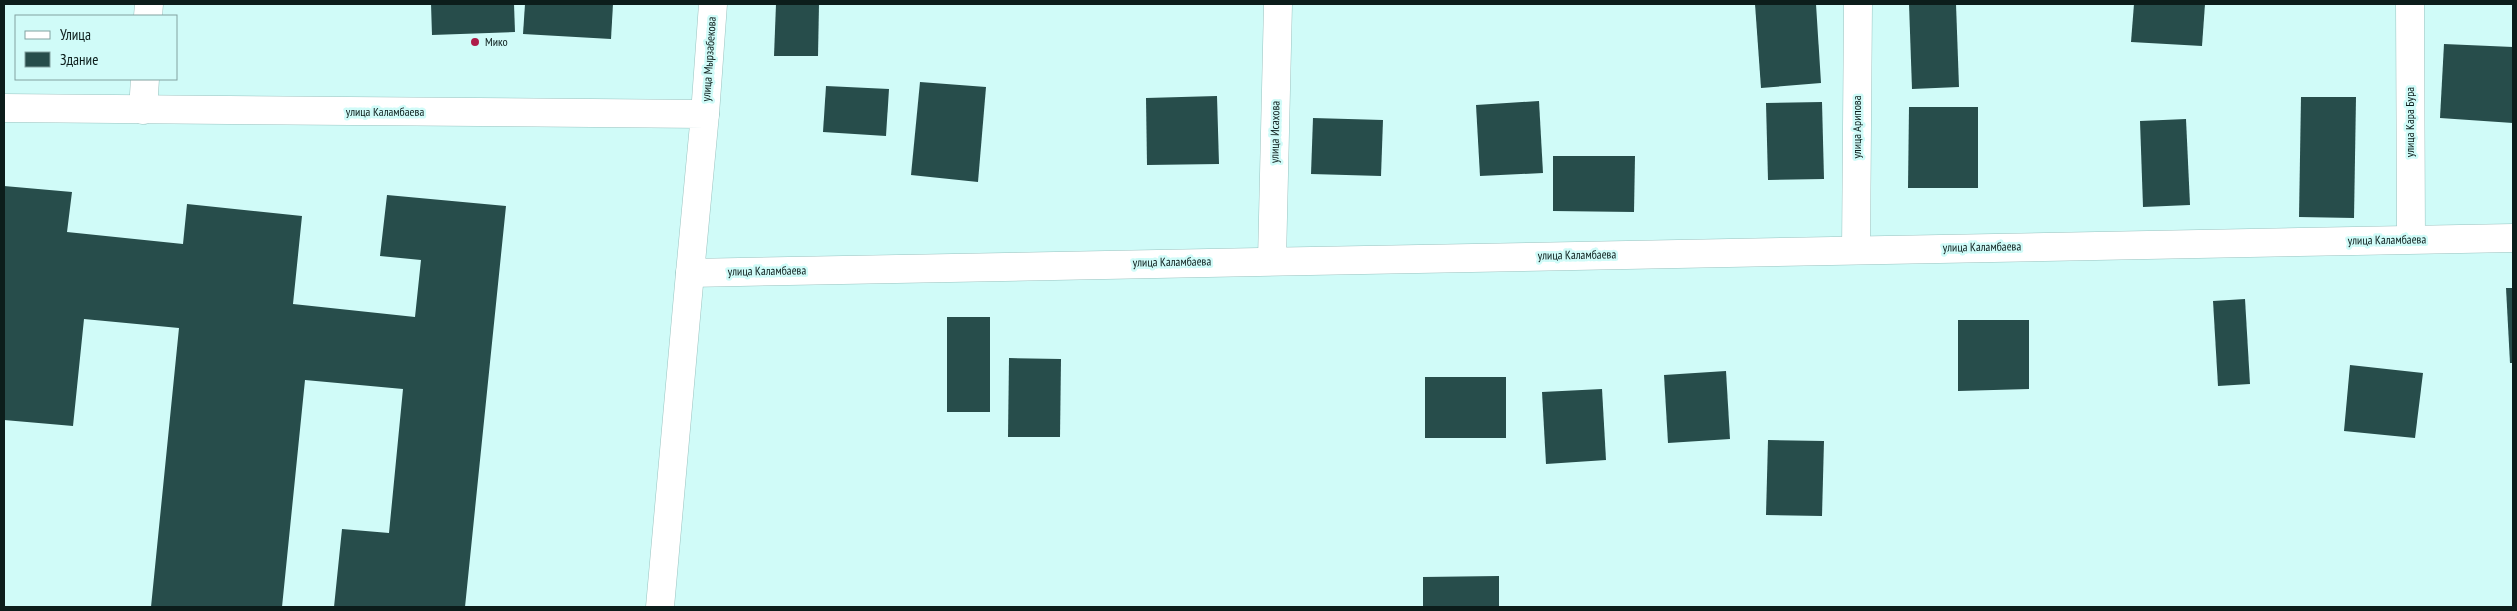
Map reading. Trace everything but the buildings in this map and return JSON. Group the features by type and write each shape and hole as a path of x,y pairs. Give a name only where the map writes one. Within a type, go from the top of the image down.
{"street":[{"name":"улица Мырзабекова","path":"704,114 713,4"},
{"name":"улица Исахова","path":"1272,260 1278,4"},
{"name":"улица Арипова","path":"1856,250 1858,4"},
{"name":"улица Кара Бура","path":"2410,4 2411,239"},
{"path":"143,110 145,80"},
{"name":"улица Каламбаева","path":"4,108 704,114"},
{"path":"660,607 704,114"},
{"name":"улица Каламбаева","path":"690,273 1272,260 2513,238"}],"place":[{"name":"Мико","path":"475,42"}]}
